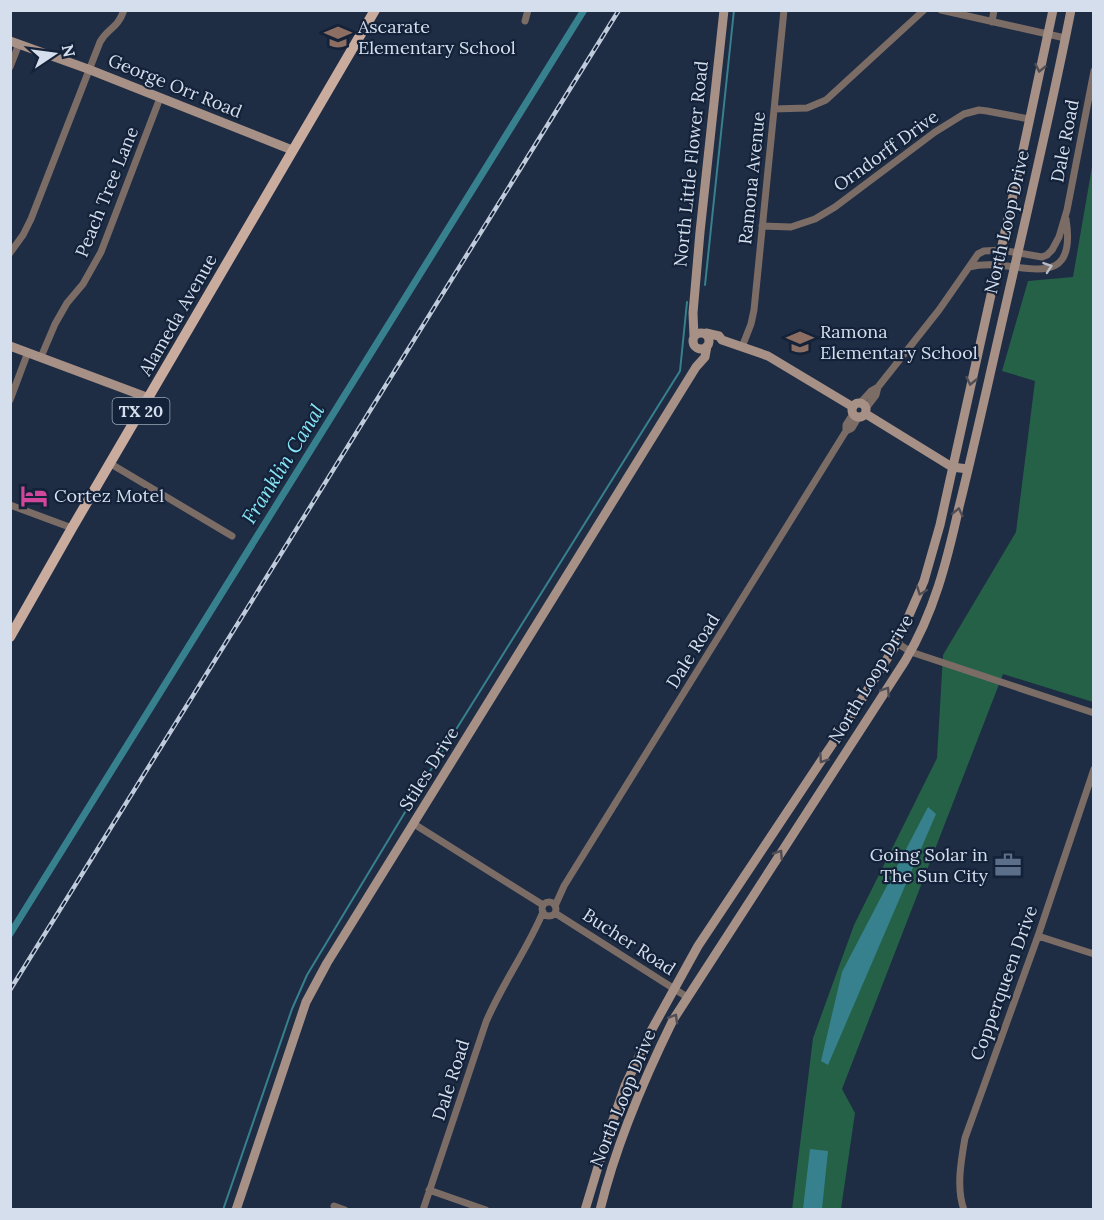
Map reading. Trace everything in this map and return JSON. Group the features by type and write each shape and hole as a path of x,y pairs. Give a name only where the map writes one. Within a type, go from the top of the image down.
{"main road":[{"name":"Alameda Avenue","path":"10,637 375,10"},
{"name":"North Little Flower Road","path":"694,341 693,313 700,232 724,10"},
{"name":"North Loop Drive","path":"585,1209 625,1086 673,988 698,946 897,643 914,609 940,525 1053,10"},
{"name":"North Loop Drive","path":"600,1209 621,1141 643,1083 672,1020 910,652 926,620 946,565 1071,10"},
{"name":"George Orr Road","path":"15,42 292,150"},
{"path":"694,321 709,338 708,345"},
{"path":"696,367 694,341 699,332 719,336 722,340 768,356 952,467 968,469"},
{"path":"694,341 701,349 722,340"},
{"name":"Stiles Drive","path":"236,1209 306,1002 327,963 696,367 705,357 708,345"},
{"path":"10,346 149,398"},
{"path":"785,816 798,824"},
{"path":"595,1177 608,1180"}],"street":[{"path":"10,253 32,219 88,69 103,36 116,26 124,10"},
{"path":"525,21 528,10"},
{"name":"Ramona Avenue","path":"742,347 754,310 784,10"},
{"path":"774,109 807,108 826,100 924,10"},
{"path":"941,10 1065,38"},
{"path":"992,22 994,10"},
{"path":"10,67 15,42"},
{"name":"Dale Road","path":"423,1209 486,1022 509,974 846,431 846,424 876,395 878,387 970,267 973,259 984,251 1001,250 1036,257 1047,255 1059,237 1094,71"},
{"name":"Peach Tree Lane","path":"41,357 59,317 83,284 101,252 160,98"},
{"name":"Orndorff Drive","path":"762,226 791,227 815,219 835,207 934,132 964,114 978,110 1029,119"},
{"name":"Dale Road","path":"970,267 980,264 1044,270 1053,267 1060,261 1068,244 1065,216"},
{"path":"10,400 28,352"},
{"path":"111,464 232,536"},
{"path":"10,505 72,528"},
{"path":"897,643 910,652 1094,713"},
{"name":"Copperqueen Drive","path":"964,1209 960,1165 965,1138 1038,936 1094,769"},
{"name":"Bucher Road","path":"414,824 687,997"},
{"path":"1038,936 1094,954"},
{"path":"429,1190 486,1209"},
{"path":"334,1206 345,1209"}],"shaded area":[{"path":"1093,161 1093,702 1003,674 842,1089 855,1113 841,1209 792,1210 813,1038 854,925 937,758 943,655 1016,532 1035,381 1002,371 1028,281 1073,277"},
{"path":"928,807 936,814 828,1065 821,1061 842,972"},
{"path":"810,1149 828,1151 822,1209 803,1209"}],"waterway":[{"name":"Franklin Canal","path":"10,934 584,10"},
{"path":"705,285 734,10"},
{"path":"223,1210 292,1009 307,975 422,784 680,371 687,302"}],"railway":[{"path":"10,990 619,10"}],"place":[{"name":"Ascarate Elementary School","path":"338,37"},
{"name":"Ramona Elementary School","path":"800,342"},
{"name":"Cortez Motel","path":"34,496"},
{"name":"Going Solar in The Sun City","path":"1008,865"}]}
